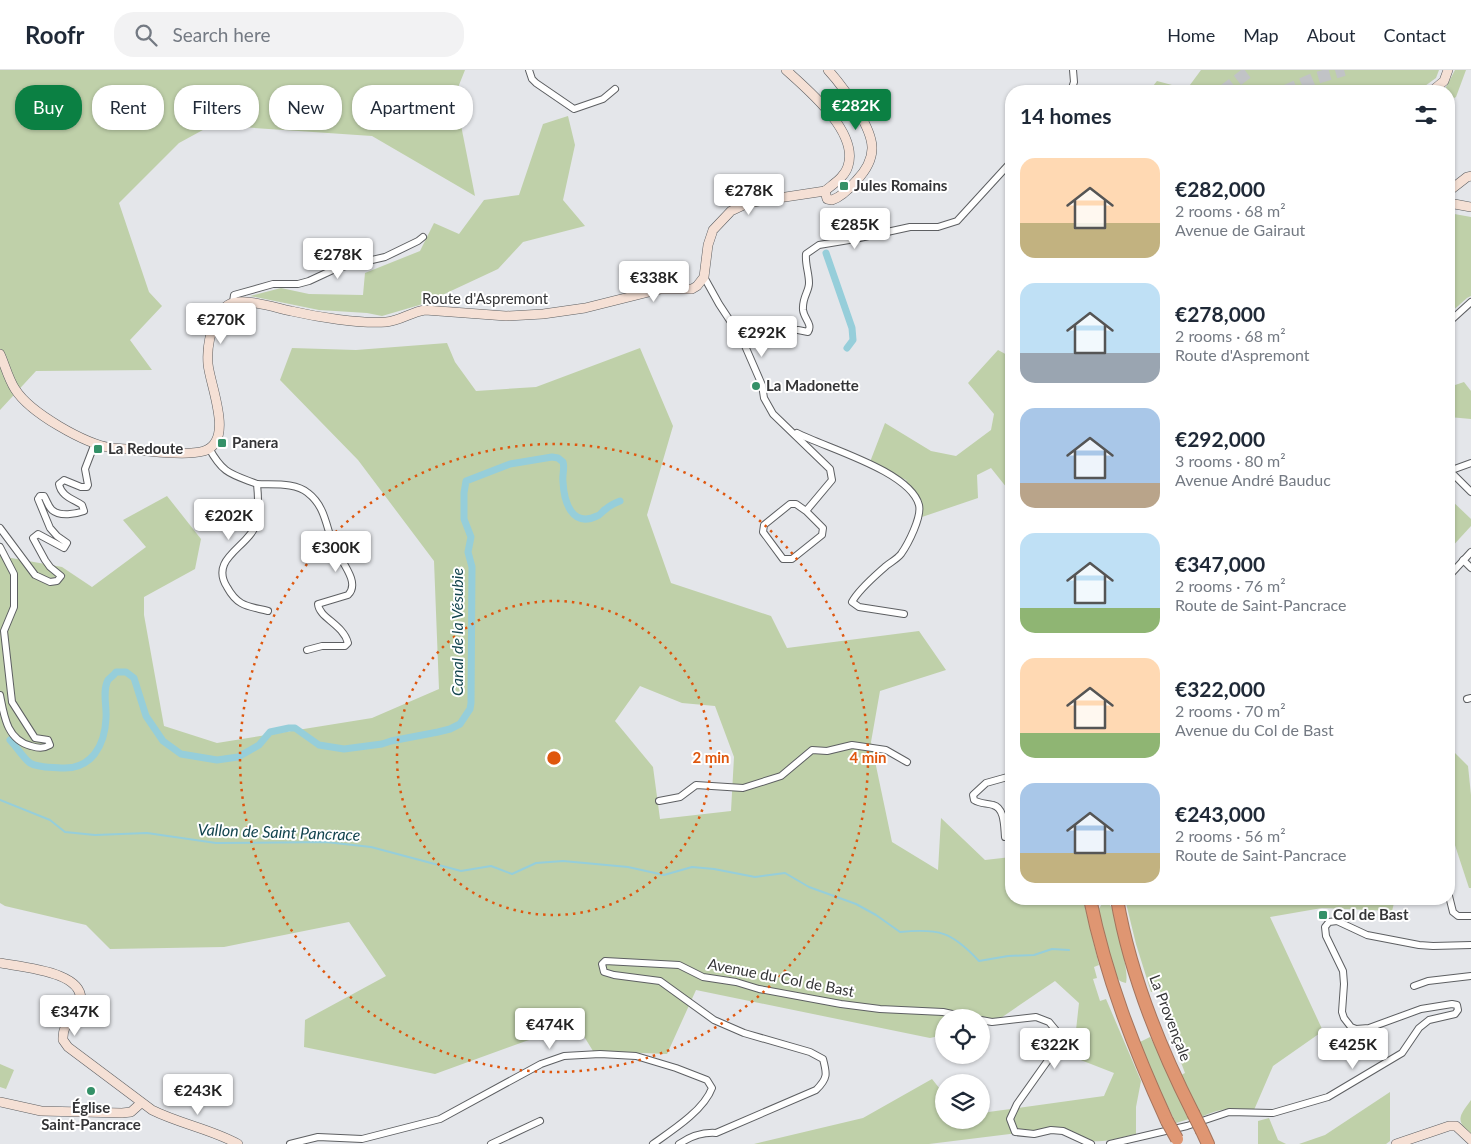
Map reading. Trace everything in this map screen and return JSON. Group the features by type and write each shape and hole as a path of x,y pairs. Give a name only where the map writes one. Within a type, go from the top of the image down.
{"highway":[{"path":"1091,905 1102,951 1135,1048 1178,1142"},
{"name":"La Provençale","path":"1118,905 1128,946 1146,1005 1164,1052 1208,1144"}],"street":[{"path":"529,70 532,79 536,83 574,109 603,99 614,89"},
{"path":"786,70 823,105 841,130 850,154 848,166 837,181 824,191 753,202 731,211 719,223 710,237 704,277 742,339 762,385 764,398 773,414 830,469 832,480 806,511"},
{"path":"824,191 827,199 832,200 851,186 867,167 871,159 873,142 868,128 848,94 828,70"},
{"path":"1073,70 1073,85"},
{"path":"1439,85 1444,81 1448,70"},
{"path":"798,330 805,333 810,329 810,324 804,316 803,308 803,300 810,284 805,263 806,254 819,245 910,227 938,227 956,221 1005,168"},
{"path":"1455,186 1471,176"},
{"path":"1455,204 1471,207"},
{"path":"0,354 15,388 22,398 64,429 95,443 112,448 180,453 202,451 216,443 220,428 209,375 208,347 211,334 220,314 224,308 233,302 234,295 273,284 309,282 337,268 385,257 423,237"},
{"name":"Route d'Aspremont","path":"233,302 245,302 314,316 376,322 394,320 425,310 517,316 561,312 661,289 692,288 697,286 704,277"},
{"path":"1455,317 1471,302"},
{"path":"791,431 881,469 906,485 916,498 920,506 919,514 907,544 900,555 873,579 852,602 859,606 904,614"},
{"path":"0,528 35,574 50,582 57,581 61,576 60,574 50,568 33,538 38,534 64,548 67,543 50,528 38,499 40,496 44,496 52,510 60,514 84,511 82,505 61,491 59,484 64,480 81,488 87,487 85,469 95,443"},
{"path":"209,448 218,464 224,470 256,484 300,488 316,500 322,509 333,543 351,578 352,586 351,592 348,595 318,604 321,612 339,626 347,637 348,643 345,646 322,646 307,650"},
{"path":"1455,469 1471,463"},
{"path":"1455,477 1471,492"},
{"path":"256,484 257,521 252,534 225,560 222,567 222,580 232,596 240,604 268,612"},
{"path":"790,504 796,504 806,511 823,528 822,535 792,559 783,559 762,532 764,525 790,504"},
{"path":"0,547 14,574 14,607 4,631 12,702 35,738 48,740 50,745 38,748 25,744 12,734 6,722 0,695"},
{"path":"1455,569 1471,552"},
{"path":"1463,560 1471,568"},
{"path":"659,801 680,797 696,785 743,788 781,776 812,750 827,751 852,746 886,750 907,762"},
{"path":"1005,778 986,783 973,795 974,800 978,803 996,805 1000,809 1005,837"},
{"path":"1451,905 1453,912 1458,916 1471,916"},
{"path":"1110,1144 1188,1126 1229,1112 1273,1113 1328,1097 1402,1053 1419,1028 1429,1020 1455,1014 1458,1010 1457,1005 1452,1004 1421,1009 1369,1028 1356,1029 1351,1027 1342,1012 1343,971 1325,932 1327,924 1334,920 1367,935 1426,946 1471,945"},
{"name":"Avenue du Col de Bast","path":"679,1144 688,1138 705,1132 716,1134 816,1090 823,1084 827,1073 822,1059 810,1052 744,1033 714,1020 660,981 604,972 602,964 605,961 679,965 703,977 841,1004 935,1011"},
{"path":"0,963 58,974 68,978 76,985 80,1001 78,1008 64,1027 62,1040 68,1047 141,1103 166,1117 238,1144"},
{"path":"1414,986 1428,981 1471,976"},
{"path":"990,1022 1036,1017 1049,1022 1059,1034 1056,1049 1017,1104 1010,1119 1015,1132 1034,1134 1051,1130 1063,1131 1091,1144"},
{"path":"290,1144 318,1137 362,1139 440,1119 541,1064 564,1056 600,1054 636,1056 660,1063 706,1080 712,1088 708,1098 678,1126 654,1144"},
{"path":"0,1102 41,1111 122,1114 131,1112 141,1103"},
{"path":"491,1144 540,1121"},
{"path":"1396,1144 1449,1126 1456,1126 1471,1140"}],"green space":[{"path":"0,70 465,70 459,85 352,85 352,130 462,130 475,196 372,136 285,130 342,130 342,85 269,85 269,129 259,128 259,85 174,85 174,130 203,130 179,143 119,203 149,292 162,306 130,340 152,370 36,371 0,410"},
{"path":"1201,70 1439,70 1436,78 1426,85 1190,85"},
{"path":"1455,70 1466,70 1456,97 1455,85 1447,85"},
{"path":"1157,81 1172,85 1154,85"},
{"path":"568,116 575,145 563,200 585,226 523,242 498,269 423,304 382,316 367,313 319,310 250,296 281,288 309,294 363,295 365,273 420,251 434,223 459,234 484,200 519,195 543,124"},
{"path":"1455,214 1471,217 1471,296 1455,309"},
{"path":"447,343 455,362 476,391 536,387 640,348 673,426 647,515 671,583 771,616 787,648 919,631 946,670 880,691 871,742 892,842 938,870 941,818 985,860 1005,858 1005,905 1084,905 1099,965 1094,967 1097,978 1093,979 1100,1001 1106,999 1141,1081 1136,1107 1136,1134 1112,1140 1094,1141 1058,1128 929,1144 754,1144 863,1118 932,1079 935,1083 935,1129 990,1129 990,1112 1104,1096 1114,1073 1073,1057 1079,1003 1055,981 992,1024 990,1024 990,1009 935,1009 935,1037 930,1038 696,990 667,1054 593,1051 577,1025 526,1041 435,1074 304,1047 305,1020 386,976 349,922 224,947 110,949 86,925 5,906 0,903 0,556 62,567 92,587 146,547 123,520 167,496 201,539 195,569 144,597 144,615 164,726 217,743 372,718 439,689 434,561 358,460 280,380 292,348 356,350","holes":["640,686 682,703 715,706 734,757 731,811 660,819 653,767 615,721"]},
{"path":"998,350 1005,354 1005,486 991,468 977,475 978,498 922,517 906,480 870,462 885,423 931,451 956,456 991,430 994,414 968,383"},
{"path":"1464,382 1471,391 1471,419 1455,418 1455,385"},
{"path":"1455,504 1471,519 1471,526 1455,543"},
{"path":"1455,753 1468,766 1471,795 1471,888 1469,888 1455,845"},
{"path":"1101,905 1110,905 1112,908 1124,958 1126,983 1120,981 1113,969 1098,910"},
{"path":"1126,905 1394,905 1392,911 1322,908 1270,917 1323,1031 1273,1066 1254,1110 1227,1109 1201,1117 1181,1075 1185,1073 1169,1031 1167,1013 1160,991 1151,992"},
{"path":"1150,1037 1189,1119 1176,1123 1160,1091 1140,1042"},
{"path":"0,1064 14,1070 6,1089 0,1087"},
{"path":"1390,1092 1390,1141 1386,1144 1299,1144 1325,1135"},
{"path":"1471,1100 1471,1136 1463,1126 1460,1118"},
{"path":"1269,1118 1278,1140 1286,1144 1258,1144 1258,1121"}],"waterway":[{"name":"Canal de la Vésubie","path":"826,253 852,328 853,340 847,348"},
{"name":"Canal de la Vésubie","path":"10,740 30,763 37,766 72,768 81,765 94,754 103,738 106,718 106,684 116,672 126,672 134,678 146,716 163,741 181,754 217,760 238,757 259,745 270,732 289,728 295,728 319,745 344,749 382,744 450,729 460,724 470,709 471,703 472,567 468,552 471,537 464,519 466,481 510,464 552,457 558,458 563,462 565,497 571,511 576,516 581,519 588,519 600,515 609,506 620,501"},
{"name":"Vallon de Saint Pancrace","path":"0,800 50,820 65,832 95,835 147,833 216,843 326,842 371,847 461,871 491,866 512,874 536,863 563,861 628,867 664,875 692,867 755,877 785,873 809,887 856,904 900,932 925,931 944,934 961,944 979,961 1008,956 1034,955 1052,949 1069,950"}],"tunnel":[{"path":"1231,85 1251,70"},
{"path":"1299,85 1344,70"}],"place":[{"name":"Jules Romains","path":"844,186"},
{"name":"La Madonette","path":"756,386"},
{"name":"Panera","path":"222,443"},
{"name":"La Redoute","path":"98,449"},
{"name":"Col de Bast","path":"1323,915"},
{"name":"Église Saint-Pancrace","path":"91,1091"}]}
